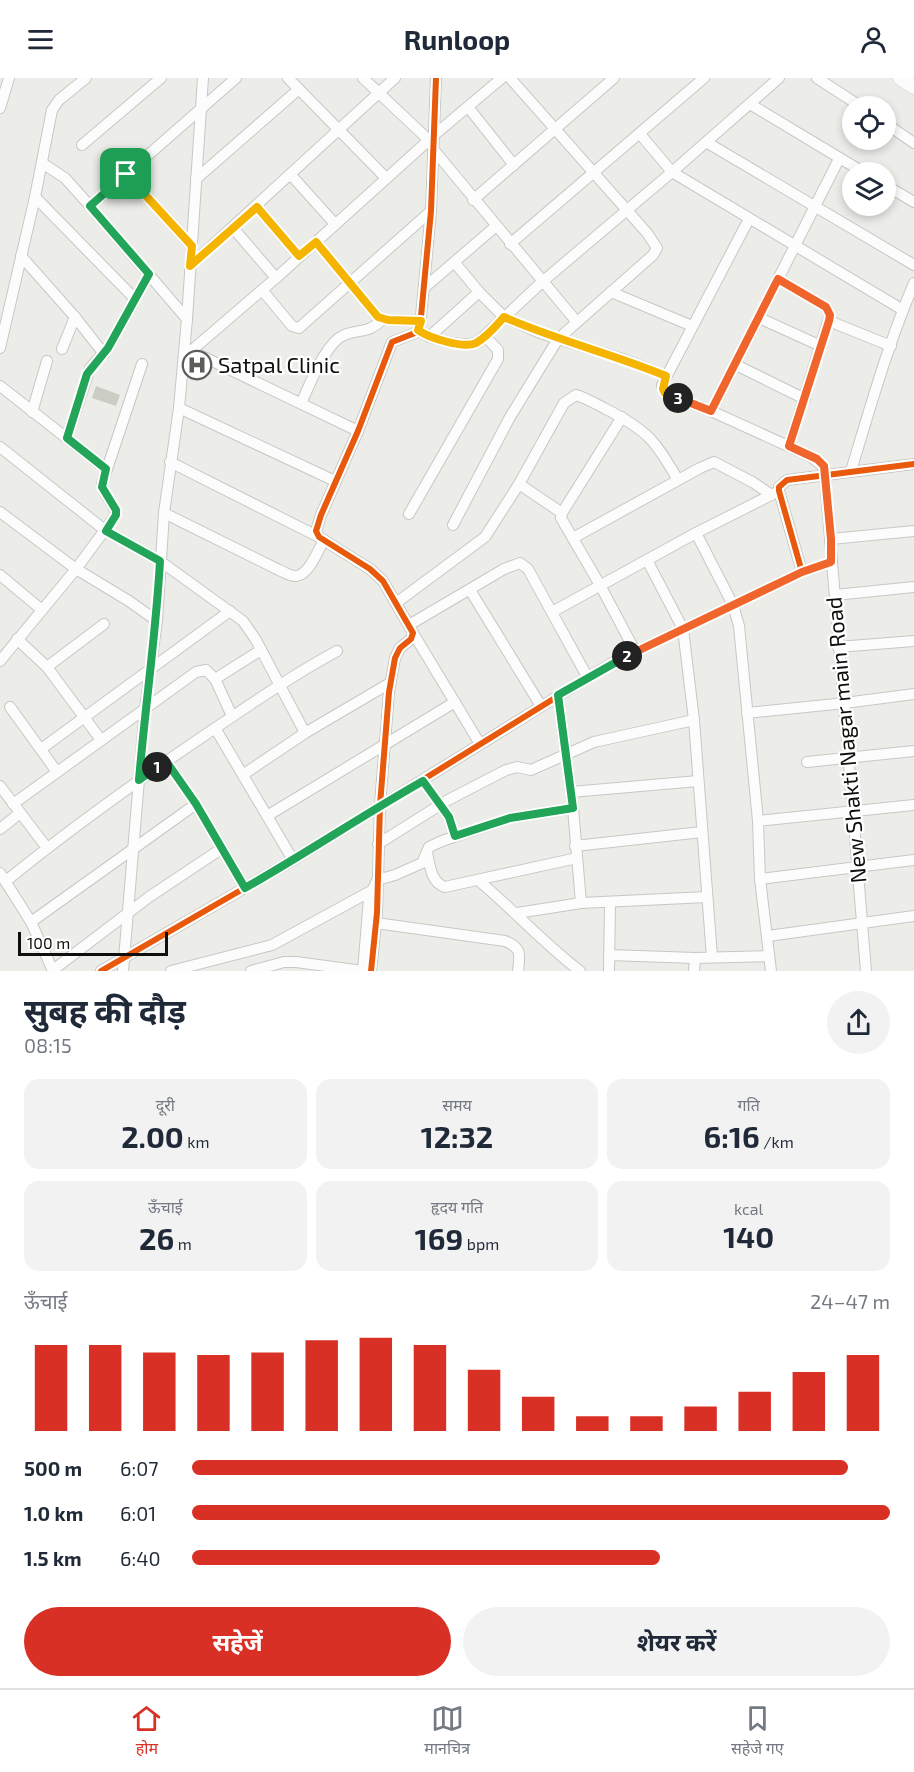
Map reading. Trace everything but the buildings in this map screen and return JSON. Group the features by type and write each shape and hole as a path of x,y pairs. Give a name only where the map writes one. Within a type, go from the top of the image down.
{"street":[{"path":"0,108 9,78"},
{"path":"0,348 35,197 52,110 59,100 84,78"},
{"path":"82,145 161,78"},
{"path":"123,971 145,708 157,621 164,513 187,350 190,266 203,78"},
{"path":"90,206 236,78"},
{"path":"288,78 386,178"},
{"path":"363,78 432,142 473,200 576,321"},
{"path":"190,266 257,207 395,78"},
{"path":"419,326 431,211 436,78"},
{"path":"187,350 276,278 386,178 432,142 502,78"},
{"path":"453,525 510,417 558,339 653,255 657,248 652,238 510,78"},
{"path":"473,200 614,78"},
{"path":"510,244 704,78"},
{"path":"316,242 373,312 383,319 419,326 429,337 470,345 485,336 542,282 779,78"},
{"path":"816,78 844,96"},
{"path":"900,78 914,87"},
{"path":"196,179 299,89"},
{"path":"750,104 845,162"},
{"path":"468,107 514,165"},
{"path":"896,130 914,142"},
{"path":"640,134 672,172 903,310"},
{"path":"706,142 914,265"},
{"path":"711,411 839,159"},
{"path":"42,163 65,178 187,319"},
{"path":"126,174 192,246"},
{"path":"291,175 335,224"},
{"path":"896,191 914,202"},
{"path":"35,197 135,299"},
{"path":"257,207 299,256"},
{"path":"262,290 297,328 301,327 431,211"},
{"path":"749,219 662,385 665,393 711,411 821,462 825,474"},
{"path":"424,288 495,226"},
{"path":"233,228 276,278"},
{"path":"21,256 104,354"},
{"path":"455,262 479,292 504,317 540,333 627,360 666,376"},
{"path":"67,438 87,374 104,354 149,274"},
{"path":"778,279 826,307 830,315 789,446"},
{"path":"851,471 903,310 914,283"},
{"path":"429,337 479,292"},
{"path":"611,292 692,326"},
{"path":"62,349 75,317"},
{"path":"759,318 821,346"},
{"path":"301,403 333,343 344,335 370,330 383,319"},
{"path":"829,321 891,346"},
{"path":"321,539 316,527 358,431 392,342 419,326"},
{"path":"409,514 500,355 485,336"},
{"path":"187,350 358,431"},
{"path":"32,412 47,362"},
{"path":"0,661 4,647 18,639 76,569 116,515 116,510 102,487 142,364"},
{"path":"736,365 805,399"},
{"path":"0,386 106,469"},
{"path":"399,607 485,537 519,484 564,403 576,395 622,417 645,432 656,442 678,480"},
{"path":"179,408 335,481"},
{"path":"622,417 561,518 635,651"},
{"path":"0,447 106,531 160,561 230,611 249,628 304,734"},
{"path":"170,462 321,539 370,569 383,581 480,744"},
{"path":"573,538 714,462 775,493 802,572"},
{"path":"552,612 696,533 775,493 787,480 914,464"},
{"name":"New Shakti Nagar main Road","path":"825,474 866,971"},
{"path":"519,484 562,513"},
{"path":"0,512 76,569 157,621"},
{"path":"164,513 279,570 296,576 308,568 321,539"},
{"path":"831,539 914,531"},
{"path":"696,533 733,605 742,646 758,821 760,879 771,971"},
{"path":"647,560 683,628 694,720 712,957"},
{"path":"101,971 293,861 558,695 635,651 802,572 831,562"},
{"path":"411,629 504,569 520,563 528,569 588,678"},
{"path":"0,575 42,610"},
{"path":"835,595 914,586"},
{"path":"470,590 541,706"},
{"path":"41,748 230,611"},
{"path":"47,667 104,624"},
{"path":"370,971 376,923 380,805 390,683 395,658 400,648 411,639 411,629"},
{"path":"18,639 47,667 101,740"},
{"path":"838,647 914,641"},
{"path":"215,679 261,650"},
{"path":"221,849 177,877 53,971 31,922 3,877 232,716 337,651"},
{"path":"0,829 16,808 57,772 196,672 206,670 215,679 232,716"},
{"path":"244,774 304,734 390,683"},
{"path":"747,713 914,694"},
{"path":"558,695 573,808 580,903"},
{"path":"267,816 455,702"},
{"path":"10,707 57,772"},
{"path":"378,844 440,805 506,770 517,767 531,770 594,742 694,720"},
{"path":"215,728 293,861"},
{"path":"807,762 914,751"},
{"path":"166,761 196,804 245,888"},
{"path":"423,781 452,823 455,836"},
{"path":"571,792 698,781"},
{"path":"0,786 47,848"},
{"path":"31,922 196,804"},
{"path":"758,821 914,805"},
{"path":"251,971 284,962 296,962 363,971 371,891 376,880 411,869 422,863 429,847 434,843 510,818 573,808"},
{"path":"575,846 702,832"},
{"path":"426,852 434,879 441,886 449,887 577,858"},
{"path":"760,879 914,860"},
{"path":"479,881 580,971"},
{"path":"171,971 272,945 371,891"},
{"path":"517,913 580,903 707,897"},
{"path":"609,971 610,902"},
{"path":"768,936 914,916"},
{"path":"376,923 505,941 519,950 518,971"},
{"path":"609,955 695,958 769,956"},
{"path":"694,971 695,958"}],"cycle path":[{"path":"371,971 377,913 380,805 389,692 395,658 400,648 411,639 413,633 383,581 370,569 319,537 316,531 392,342 415,333 420,327 431,211 436,78"},
{"path":"101,971 293,860 610,664 802,572 779,491 779,487 787,480 914,464"}],"place":[{"name":"Satpal Clinic","path":"197,365"}],"route":[{"path":"126,174 192,246 190,266 257,207 299,256 316,242 378,317 388,320 421,321 418,330 429,337 470,345 478,342 504,317 540,333 627,360 666,376 662,385 665,393 711,411 778,279 826,307 830,315 789,446 817,459 824,466 831,562 802,572 635,651 558,695 573,808 510,818 455,836 449,817 423,781 245,888 196,804 166,761 139,780 145,708 157,621 160,561 106,531 114,520 116,510 102,487 106,469 67,438 90,368 108,348 149,274 90,206 126,174"}]}
